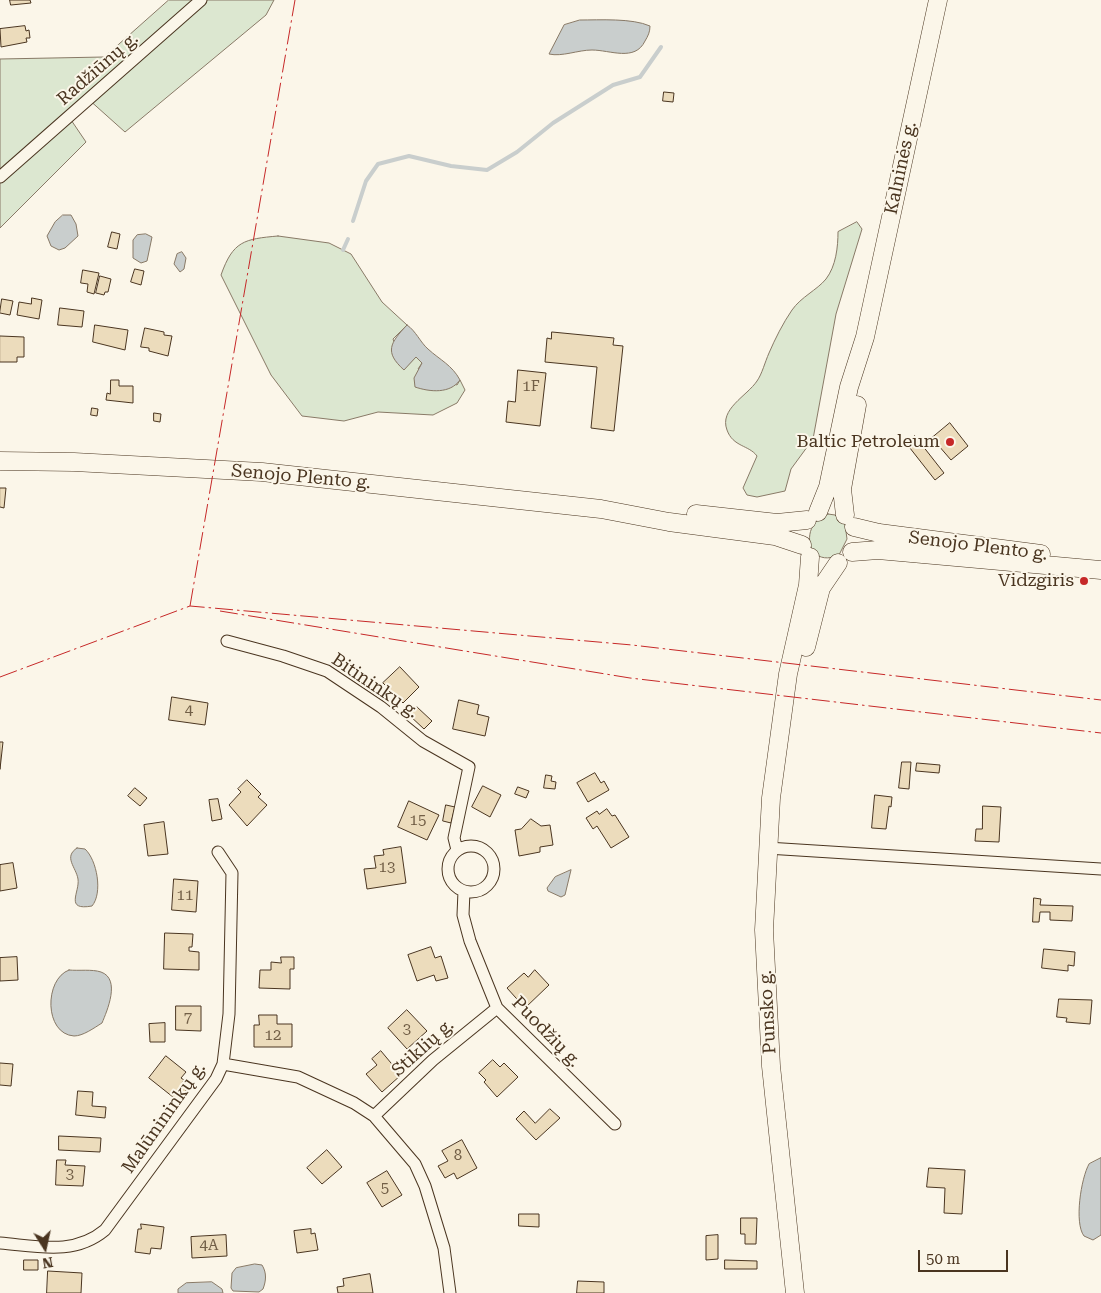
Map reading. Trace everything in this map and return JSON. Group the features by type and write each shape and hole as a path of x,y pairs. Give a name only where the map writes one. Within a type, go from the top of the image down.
{"main road":[{"name":"Kalninės g.","path":"812,516 828,487 849,387 865,337 938,0"},
{"name":"Kalninės g.","path":"850,521 842,489 860,389 865,337"},
{"name":"Senojo Plento g.","path":"0,461 112,463 262,472 601,508 672,511 777,523 812,516"},
{"name":"Senojo Plento g.","path":"601,508 669,522 775,536 806,551"},
{"path":"827,510 850,521 855,544 852,552 838,563 818,562 806,551 802,528 812,516 827,510"},
{"name":"Senojo Plento g.","path":"850,521 879,533 1101,564"},
{"name":"Senojo Plento g.","path":"852,552 878,550 1101,570"},
{"name":"Punsko g.","path":"795,1293 771,1066 764,930 771,798 788,674 808,585 806,551"},
{"name":"Punsko g.","path":"781,731 799,676 821,588 838,563"}],"street":[{"name":"Radžiūnų g.","path":"0,177 201,0"},
{"name":"Bitininkų g.","path":"227,641 284,656 327,671 381,706 423,741 469,767 454,838 457,850"},
{"path":"471,846 484,850 490,855 494,869 493,876 485,888 471,892 464,891 452,883 448,869 449,862 457,850 471,846"},
{"path":"767,848 1101,869"},
{"name":"Malūnininkų g.","path":"0,1243 53,1248 91,1241 104,1230 216,1079 223,1064 229,1014 232,873 218,852"},
{"name":"Puodžių g.","path":"464,891 463,915 470,941 497,1008 615,1124"},
{"name":"Stiklių g.","path":"374,1116 433,1060 497,1008"},
{"path":"223,1064 298,1077 354,1103 374,1116 415,1164 425,1186 444,1248 450,1293"}],"green space":[{"path":"169,0 274,0 266,15 125,132 87,98 67,114 86,142 0,228 0,59 104,57"},
{"path":"857,222 862,229 836,314 813,439 791,469 785,491 757,497 747,495 743,488 757,456 730,436 727,430 727,416 735,403 753,387 759,378 785,320 792,310 826,279 836,256 838,232"},
{"path":"278,236 329,243 351,254 382,302 407,325 393,339 404,369 416,357 422,363 418,369 457,385 460,380 465,390 457,403 433,415 378,412 344,421 302,416 271,375 221,275 230,255 241,244 256,239"},
{"path":"828,514 835,515 845,524 847,539 839,555 828,558 819,556 813,551 810,543 810,534 813,526 819,519"}],"shaded area":[{"path":"580,20 643,23 650,26 650,28 648,36 641,47 629,53 592,50 559,55 549,54 564,25"},
{"path":"63,215 71,215 76,224 78,236 65,248 59,250 51,246 47,236 55,222"},
{"path":"146,234 152,237 147,261 141,263 133,258 133,240 137,235"},
{"path":"182,252 186,258 184,269 180,272 174,264 177,254"},
{"path":"407,325 428,349 453,370 460,380 456,385 439,391 415,387 414,378 422,363 416,357 404,370 392,353 393,342"},
{"path":"77,848 85,849 95,868 98,885 92,906 83,907 78,906 76,903 78,879 71,855"},
{"path":"571,870 565,895 561,897 548,891 547,888 555,877"},
{"path":"69,970 101,972 107,976 111,988 111,996 102,1023 77,1036 64,1033 57,1026 51,1006 55,984 61,975"},
{"path":"1101,1158 1101,1235 1093,1240 1084,1236 1081,1230 1079,1221 1080,1200 1083,1179 1089,1164"},
{"path":"255,1264 262,1265 265,1271 263,1289 259,1292 233,1291 231,1288 232,1273 236,1268"},
{"path":"212,1282 222,1289 223,1293 178,1293 178,1289 186,1283"}],"building":[{"path":"10,0 30,0 31,3 11,5"},
{"path":"25,26 26,31 29,30 30,38 26,38 27,42 1,47 0,29"},
{"path":"664,92 674,93 673,102 663,101"},
{"path":"112,232 120,234 117,249 108,247"},
{"path":"135,269 144,271 141,285 131,282"},
{"path":"83,270 99,273 94,294 87,292 88,284 81,283"},
{"path":"100,276 111,279 108,292 105,292 104,295 96,293"},
{"path":"32,298 42,300 39,319 17,315 19,302 31,304"},
{"path":"2,299 13,301 10,315 0,313"},
{"path":"60,308 84,311 82,327 58,325"},
{"path":"95,325 128,330 125,350 93,342"},
{"path":"145,328 164,332 164,335 172,336 168,356 149,351 149,348 141,347"},
{"path":"552,332 614,338 613,345 623,346 614,431 591,428 597,367 545,362 547,338 551,339"},
{"path":"0,336 24,337 24,357 17,357 17,362 0,362"},
{"path":"518,370 546,373 540,426 506,422 508,401 515,402"},
{"path":"111,380 119,380 119,386 133,386 133,403 106,400 107,393 110,394"},
{"path":"92,408 98,409 97,416 91,415"},
{"path":"154,413 161,414 160,422 154,421"},
{"name":"Baltic Petroleum","path":"950,423 968,446 951,460 932,438"},
{"path":"915,436 944,473 935,480 906,443"},
{"path":"0,488 6,488 4,508 0,507"},
{"path":"400,667 419,687 403,703 383,683"},
{"path":"172,697 208,703 205,725 169,720"},
{"path":"459,700 479,705 477,714 489,717 485,736 453,729"},
{"path":"417,707 432,721 424,729 409,715"},
{"path":"0,742 3,742 0,769"},
{"path":"902,762 911,762 909,789 899,788"},
{"path":"917,763 940,765 939,773 916,771"},
{"path":"595,773 601,783 604,781 609,790 588,802 577,783"},
{"path":"546,775 552,776 551,781 556,782 555,789 544,788"},
{"path":"247,780 261,794 258,797 267,805 247,826 229,805 241,792 238,789"},
{"path":"483,786 501,795 490,817 472,807"},
{"path":"518,787 529,791 526,798 515,794"},
{"path":"135,788 147,798 140,806 128,796"},
{"path":"875,795 892,797 886,829 872,828"},
{"path":"218,799 222,819 212,821 209,800"},
{"path":"409,801 439,815 427,840 398,827"},
{"path":"446,805 455,807 451,823 443,821"},
{"path":"983,806 1001,807 999,842 975,841 976,829 982,829"},
{"path":"607,809 612,816 615,815 629,837 611,848 597,826 593,829 586,818 597,811 599,814"},
{"path":"531,819 541,826 550,825 553,845 540,847 540,852 519,856 515,830 521,829"},
{"path":"164,822 168,854 148,856 144,825"},
{"path":"401,847 406,883 367,889 364,869 376,868 374,856 384,855 383,850"},
{"path":"13,863 17,888 0,891 0,865"},
{"path":"174,879 198,881 196,912 172,910"},
{"path":"1034,898 1041,899 1040,905 1073,906 1072,921 1050,920 1050,912 1040,912 1039,922 1033,922"},
{"path":"165,933 193,934 192,947 189,947 189,951 199,952 199,970 164,969"},
{"path":"431,947 435,958 441,956 448,978 436,981 434,975 417,981 408,955"},
{"path":"1044,949 1075,952 1074,966 1068,965 1068,971 1042,968"},
{"path":"17,957 18,980 0,981 0,958"},
{"path":"281,957 294,957 294,969 290,969 290,989 259,988 260,970 271,970 271,962 281,963"},
{"path":"535,970 549,985 525,1008 507,988 524,973 528,977"},
{"path":"1059,999 1092,1000 1090,1024 1066,1022 1067,1018 1057,1017"},
{"path":"176,1006 201,1006 201,1031 176,1030"},
{"path":"407,1010 427,1031 407,1049 388,1028"},
{"path":"259,1015 277,1015 277,1024 292,1024 292,1047 254,1047 254,1025 259,1025"},
{"path":"165,1023 165,1042 150,1042 149,1024"},
{"path":"381,1051 401,1075 382,1092 366,1074 377,1065 372,1059"},
{"path":"166,1056 186,1072 181,1078 184,1080 182,1083 188,1088 178,1101 149,1078"},
{"path":"493,1060 500,1067 504,1063 518,1077 497,1097 479,1073"},
{"path":"0,1063 13,1064 11,1086 0,1085"},
{"path":"78,1091 93,1092 92,1106 106,1107 105,1118 76,1115"},
{"path":"550,1109 560,1118 536,1140 516,1119 524,1111 535,1123"},
{"path":"59,1136 101,1138 100,1152 59,1150"},
{"path":"462,1140 477,1168 457,1179 454,1173 445,1178 438,1166 448,1161 442,1151"},
{"path":"327,1150 342,1167 322,1184 307,1168"},
{"path":"57,1160 66,1160 65,1165 85,1166 83,1186 56,1185"},
{"path":"929,1168 965,1170 962,1214 944,1213 945,1188 927,1187"},
{"path":"387,1171 402,1195 382,1207 367,1183"},
{"path":"519,1214 539,1214 539,1227 519,1226"},
{"path":"741,1218 757,1218 756,1244 745,1244 745,1234 741,1234"},
{"path":"141,1224 164,1227 161,1249 151,1248 150,1254 135,1252 138,1229 141,1229"},
{"path":"311,1229 311,1234 315,1233 318,1250 297,1253 294,1231"},
{"path":"226,1235 227,1256 192,1258 191,1237"},
{"path":"718,1235 718,1259 706,1260 706,1236"},
{"path":"24,1260 38,1260 38,1270 24,1270"},
{"path":"725,1260 757,1261 757,1269 725,1269"},
{"path":"48,1271 82,1273 81,1293 47,1293"},
{"path":"370,1274 373,1293 338,1293 337,1287 344,1286 343,1279"},
{"path":"578,1281 604,1282 604,1293 577,1293"}],"waterway":[{"path":"353,221 366,181 378,164 409,156 451,166 487,170 517,152 553,123 613,85 640,77 661,47"},
{"path":"343,250 348,239"}],"power":[{"path":"190,606 295,0"},
{"path":"0,677 190,606 632,645 1101,700"},
{"path":"220,611 630,678 1101,733"}],"place":[{"name":"Baltic Petroleum","path":"950,442"},
{"name":"Vidzgiris","path":"1084,581"}]}
